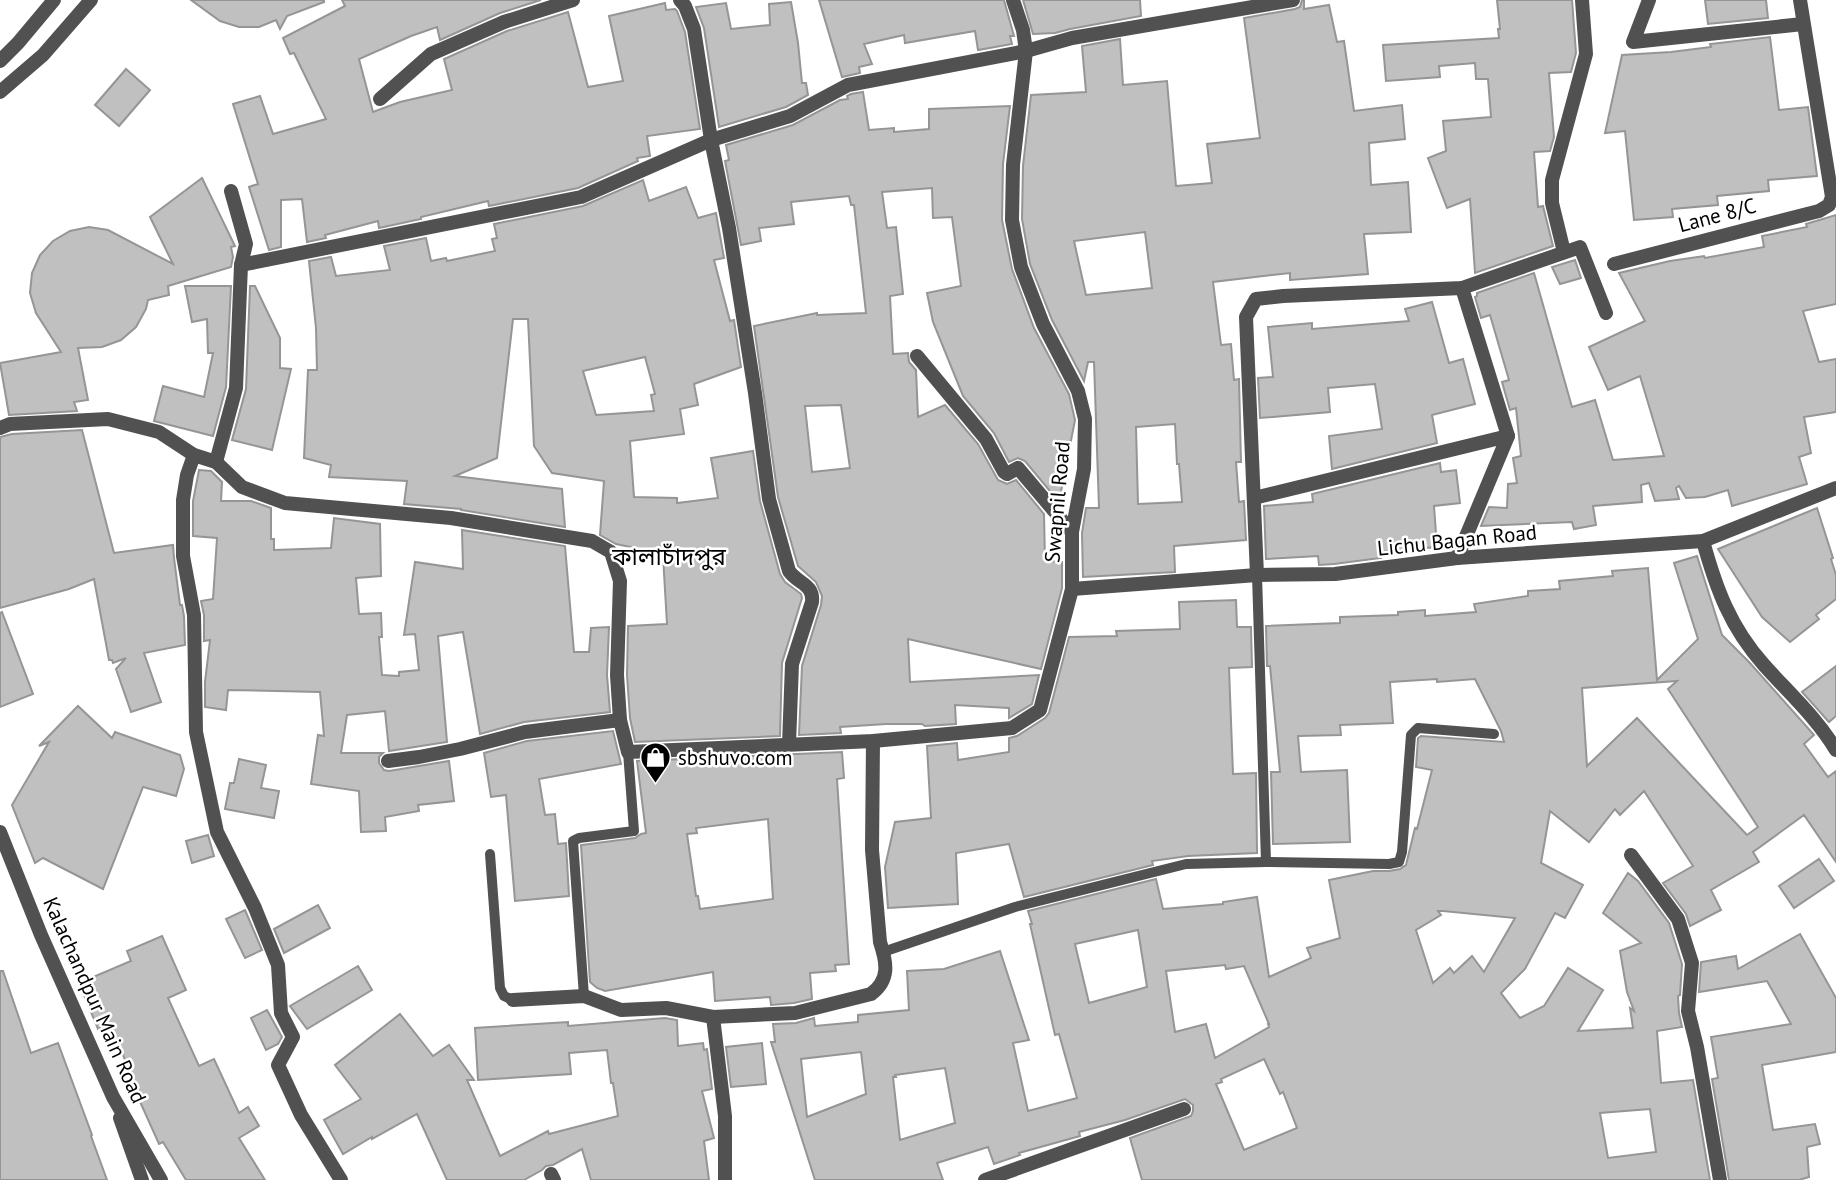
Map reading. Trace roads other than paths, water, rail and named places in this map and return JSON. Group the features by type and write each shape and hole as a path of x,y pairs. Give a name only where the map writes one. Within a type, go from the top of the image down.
{"street":[{"path":"0,61 54,0"},
{"path":"0,92 43,55 90,0"},
{"path":"380,99 431,54 504,22 573,0"},
{"path":"680,0 694,29 755,393 769,499 789,571 813,593 813,601 792,664 789,744"},
{"name":"Swapnil Road","path":"628,752 873,741 1012,728 1040,710 1072,589 1072,532 1084,469 1085,419 1078,391 1043,324 1021,267 1012,220 1013,165 1026,51 1023,30 1013,0"},
{"path":"242,265 581,197 711,140 790,116 848,85 1026,51 1072,38 1293,0"},
{"path":"1564,252 1552,203 1552,180 1586,54 1581,0"},
{"path":"1649,0 1633,42 1803,23 1800,0"},
{"name":"Lane 8/C","path":"1614,264 1819,211 1829,205 1832,197 1803,23"},
{"path":"216,462 236,388 242,265 246,244 231,191"},
{"path":"1257,575 1246,317 1256,299 1462,288 1580,247 1606,313"},
{"path":"1457,558 1508,436 1462,288"},
{"path":"917,356 986,439 1004,472 1007,474 1018,468 1072,532"},
{"path":"0,428 10,424 108,419 159,432 194,455 216,462 243,487 285,503 451,518 592,541 611,552 620,581 617,674 620,720 628,752"},
{"path":"1254,498 1508,436"},
{"path":"194,455 183,500 183,556 194,615 196,732 217,832 255,908 278,965 281,1013 293,1037 278,1065 301,1115 341,1180"},
{"name":"Lichu Bagan Road","path":"1072,589 1257,575 1335,574 1457,558 1703,541 1836,488"},
{"path":"1703,541 1719,594 1732,621 1763,664 1826,733 1836,750"},
{"path":"388,761 460,749 525,732 620,720"},
{"path":"513,1000 584,996 621,1010 666,1009 713,1017 795,1013 871,995 880,988 886,975 880,943 872,850 873,741"},
{"name":"Kalachandpur Main Road","path":"0,832 41,935 113,1097 161,1180"},
{"path":"1631,855 1678,919 1692,963 1688,1011 1697,1047 1720,1180"},
{"path":"713,1017 725,1116 725,1180"},
{"path":"113,1097 142,1180"},
{"path":"985,1180 1184,1109"}],"lane":[{"path":"1257,575 1266,862"},
{"path":"883,952 1015,907 1186,864 1399,862 1411,735 1418,728 1494,734"},
{"path":"584,996 573,841 634,831 628,752"},
{"path":"490,855 500,988 504,996 513,1000"}],"place":[{"name":"sbshuvo.com","path":"655,784"}],"district":[{"name":"কালাচাঁদপুর","path":"669,556"}]}
